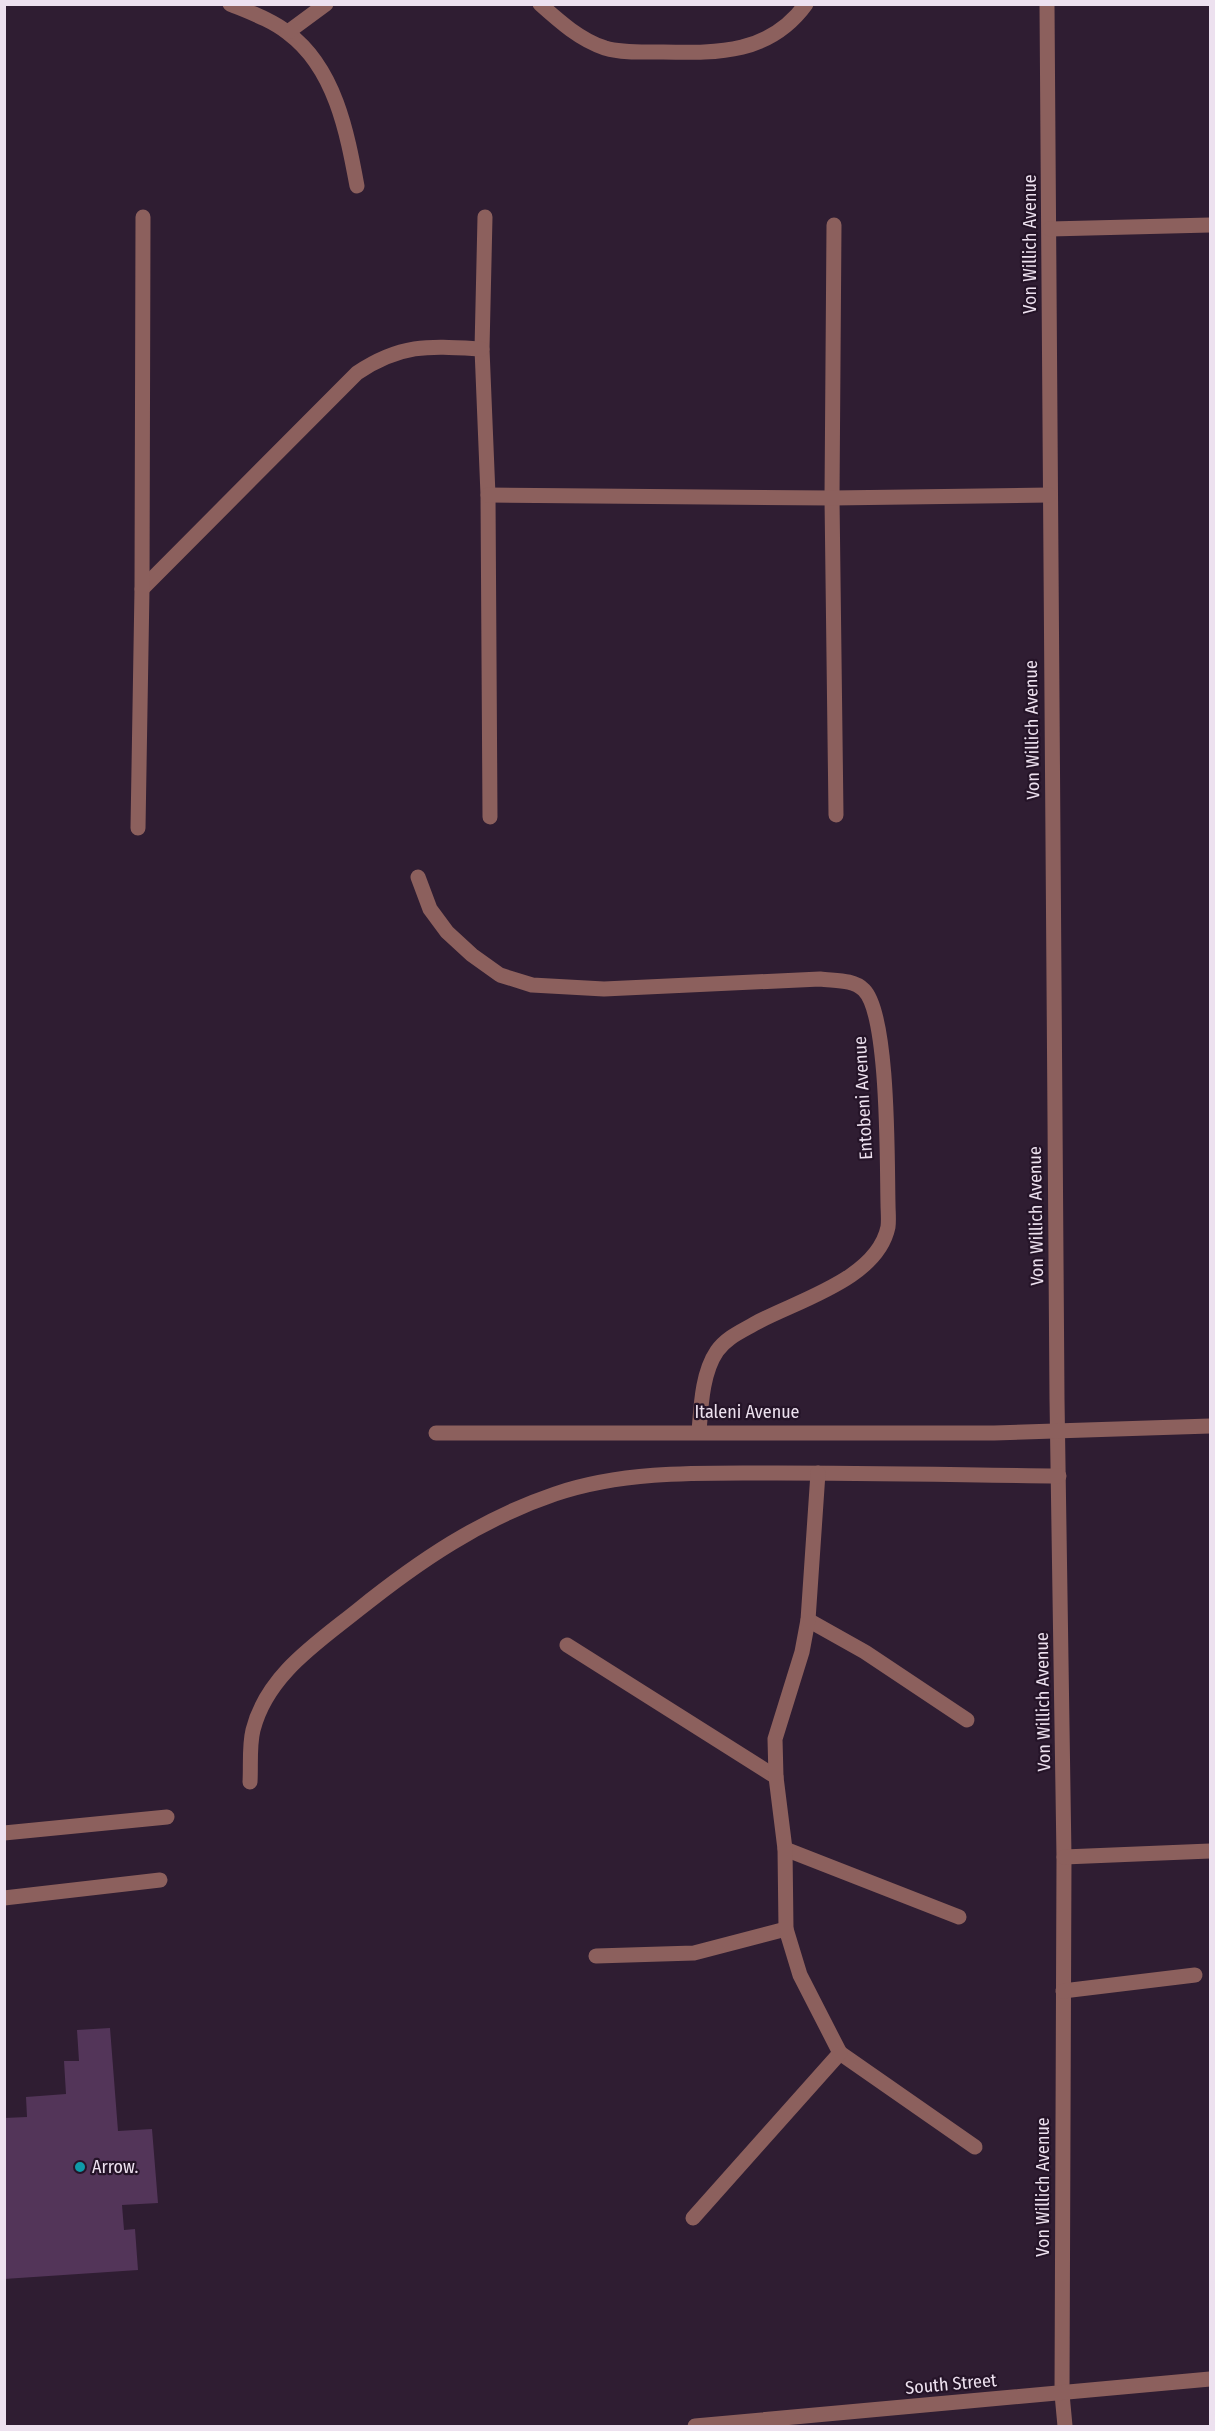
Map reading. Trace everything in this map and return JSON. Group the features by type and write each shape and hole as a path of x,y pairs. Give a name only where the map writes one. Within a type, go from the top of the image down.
{"street":[{"path":"230,4 288,32 313,57 333,95 346,129 357,186"},
{"path":"288,32 326,4"},
{"path":"540,4 589,42 606,49 705,53 742,48 777,35 806,4"},
{"name":"Von Willich Avenue","path":"1047,4 1050,229 1049,495 1064,1857 1062,2394 1065,2427"},
{"path":"138,828 142,589 142,216"},
{"path":"485,217 482,349 488,495 490,817"},
{"path":"834,225 832,498 836,815"},
{"path":"1050,229 1210,225"},
{"path":"142,589 357,373 379,358 399,350 482,349"},
{"path":"488,495 832,498 1049,495"},
{"name":"Entobeni Avenue","path":"418,877 430,909 447,932 472,955 500,975 532,985 604,989 820,980 855,983 865,991 872,1002 881,1035 888,1204 888,1227 880,1247 867,1263 844,1280 812,1298 765,1318 723,1343 711,1362 706,1380 699,1432"},
{"name":"Italeni Avenue","path":"436,1433 1058,1432 1210,1426"},
{"path":"250,1782 253,1731 265,1701 279,1679 295,1661 410,1570 480,1525 557,1493 612,1480 703,1473 1059,1476"},
{"path":"818,1473 808,1620 802,1652 776,1739 776,1777 784,1849 786,1929 800,1975 840,2053 975,2147"},
{"path":"808,1620 865,1652 967,1720"},
{"path":"567,1645 776,1777"},
{"path":"4,1833 167,1817"},
{"path":"784,1849 960,1917"},
{"path":"1064,1857 1210,1851"},
{"path":"4,1898 160,1880"},
{"path":"596,1956 694,1953 786,1929"},
{"path":"1063,1991 1195,1975"},
{"path":"693,2218 840,2053"},
{"name":"South Street","path":"695,2427 1210,2379"}],"building":[{"name":"Arrow.","path":"110,2028 118,2131 152,2129 158,2203 122,2205 124,2230 135,2229 138,2270 4,2279 4,2118 27,2117 26,2097 66,2094 64,2061 79,2061 77,2030"}],"place":[{"name":"Arrow.","path":"80,2167"}]}
